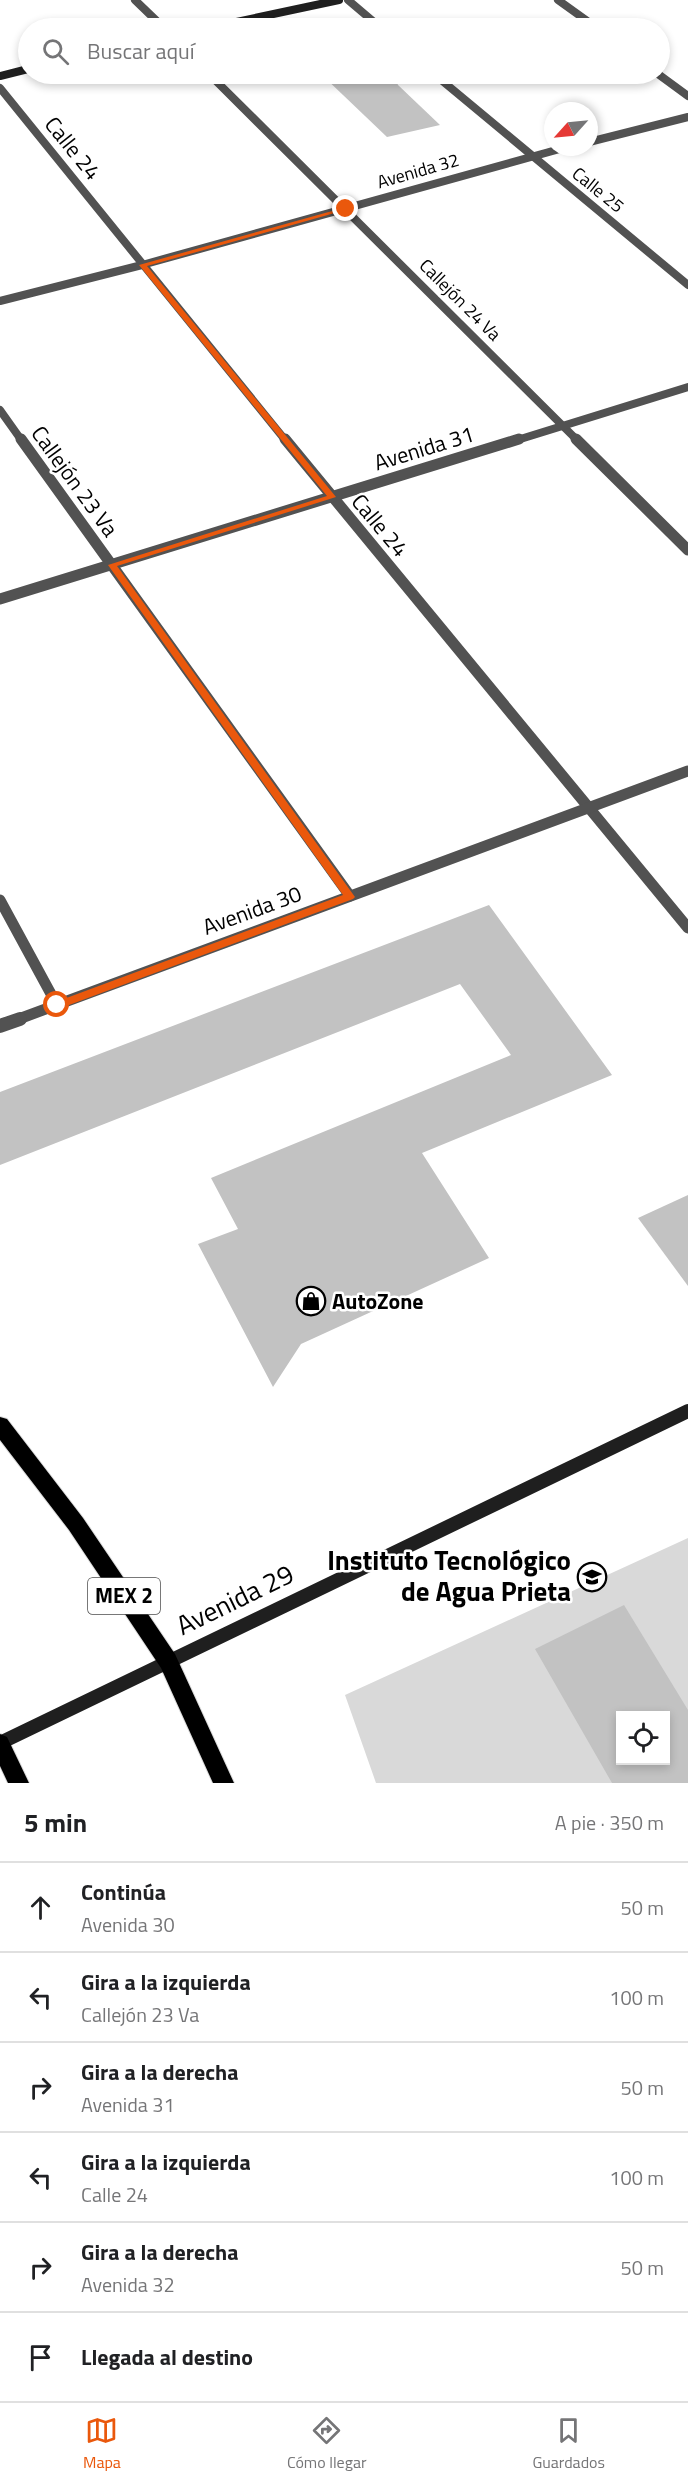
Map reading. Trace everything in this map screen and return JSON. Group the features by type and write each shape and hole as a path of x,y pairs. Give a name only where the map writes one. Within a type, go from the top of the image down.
{"main road":[{"path":"255,18 339,0"},
{"path":"0,75 18,71"},
{"name":"Avenida 29","path":"0,1743 688,1411"},
{"name":"MEX 2","path":"0,1425 76,1524 168,1661 224,1783"},
{"path":"0,1743 19,1783"}],"street":[{"path":"135,0 154,18"},
{"path":"348,0 369,18"},
{"path":"558,0 583,18"},
{"path":"670,83 688,96"},
{"name":"Callejón 24 Va","path":"219,84 688,550"},
{"name":"Calle 25","path":"446,84 688,285"},
{"name":"Calle 24","path":"0,88 332,497 688,928"},
{"path":"598,140 688,117"},
{"name":"Avenida 32","path":"0,301 142,265 544,153"},
{"name":"Avenida 31","path":"0,599 688,387"},
{"name":"Callejón 23 Va","path":"0,410 350,897"},
{"name":"Avenida 30","path":"0,1026 688,771"},
{"path":"0,900 57,1005"}],"shaded area":[{"name":"Instituto Tecnológico de Agua Prieta","path":"688,1538 688,1783 376,1783 345,1695"}],"building":[{"path":"331,84 398,84 440,125 387,137"},
{"path":"489,905 612,1075 422,1153 489,1258 301,1344 273,1387 198,1244 238,1229 211,1178 511,1055 460,984 0,1165 0,1092"},
{"path":"688,1195 688,1286 638,1218"},
{"path":"624,1605 688,1710 688,1783 612,1783 535,1649"}],"place":[{"name":"AutoZone","path":"311,1301"},
{"name":"Instituto Tecnológico de Agua Prieta","path":"592,1577"}],"route":[{"path":"57,1005 350,897 112,565 332,497 142,265 346,209"}]}
